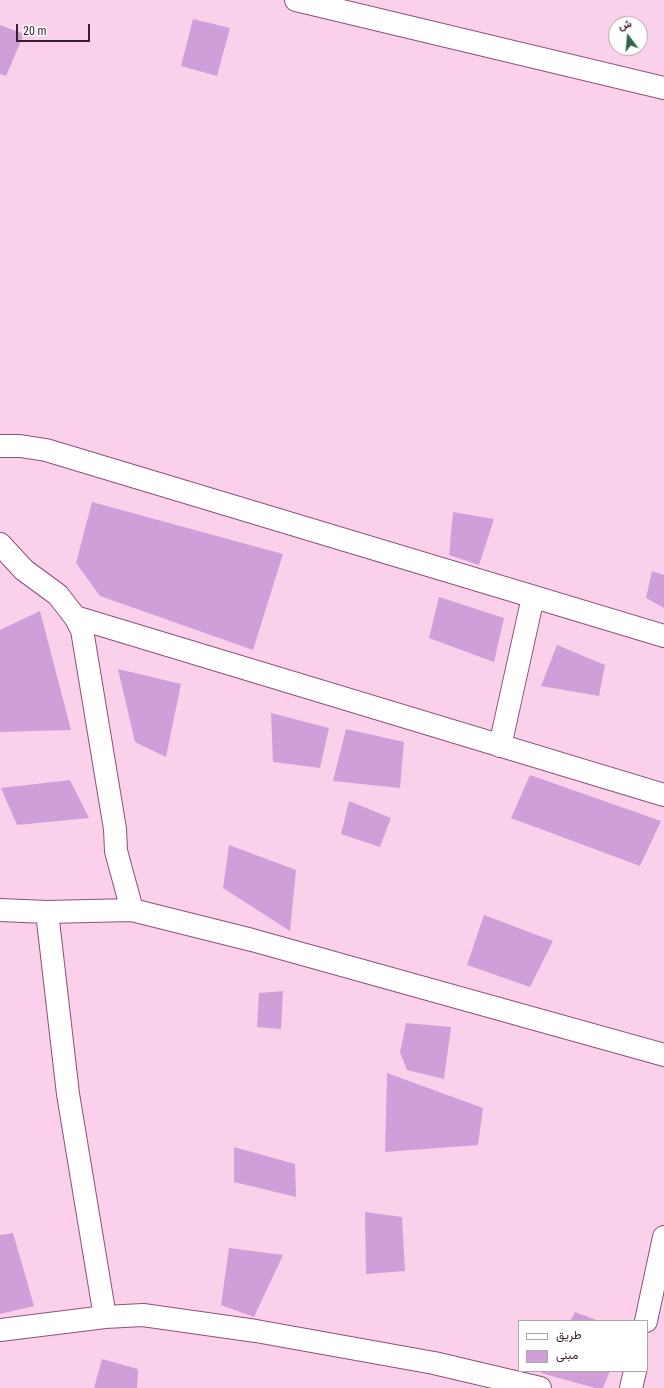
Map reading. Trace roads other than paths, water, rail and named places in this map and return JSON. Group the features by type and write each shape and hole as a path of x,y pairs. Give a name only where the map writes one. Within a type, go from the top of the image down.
{"street":[{"path":"296,0 664,88"},
{"path":"0,446 20,446 46,450 664,636"},
{"path":"0,544 24,570 58,595 75,617 82,630 115,829 116,851 132,910"},
{"path":"500,746 533,597"},
{"path":"75,617 664,795"},
{"path":"0,910 47,912 132,910 252,940 664,1055"},
{"path":"47,912 68,1094 105,1317"},
{"path":"646,1320 664,1237"},
{"path":"0,1330 105,1317 143,1315 256,1331 434,1363 540,1388"},
{"path":"631,1388 635,1372"}]}
